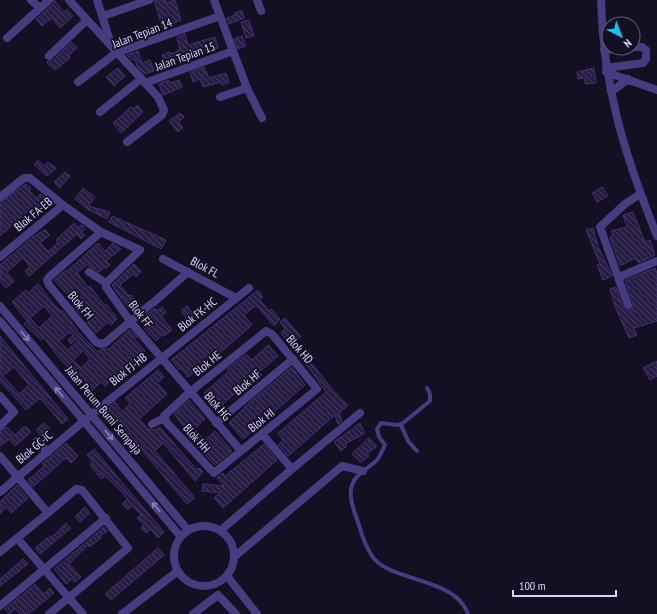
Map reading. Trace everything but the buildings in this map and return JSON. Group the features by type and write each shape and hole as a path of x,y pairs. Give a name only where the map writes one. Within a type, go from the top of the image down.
{"street":[{"path":"31,0 40,8"},
{"path":"7,38 49,0"},
{"path":"69,0 114,51 158,97 164,110 162,116 127,142"},
{"path":"97,0 114,51"},
{"path":"103,16 149,0"},
{"path":"214,0 248,88 262,118"},
{"path":"257,0 261,11"},
{"path":"601,0 602,16"},
{"name":"Jalan Tepian 14","path":"78,82 114,51 220,16"},
{"path":"49,56 87,20"},
{"path":"606,70 643,63 646,59 646,50 641,47"},
{"name":"Jalan Tepian 15","path":"100,112 143,81 233,51"},
{"path":"605,56 616,119 640,194 657,236"},
{"path":"606,70 657,90"},
{"path":"611,92 628,79"},
{"path":"220,97 248,88"},
{"path":"0,197 24,178 28,177 63,205 101,232 140,250 106,283 89,272"},
{"path":"628,305 619,277 611,263 600,226 625,204 640,194"},
{"name":"Blok FA-EB","path":"0,257 63,205"},
{"name":"Blok FH","path":"101,232 48,279 49,285 96,342 101,344 105,343 130,321"},
{"name":"Blok FL","path":"163,259 236,298"},
{"path":"619,277 657,261"},
{"path":"130,321 188,272"},
{"name":"Blok FF","path":"106,283 106,287 130,321 161,358"},
{"name":"Blok FK-HC","path":"161,358 248,288"},
{"name":"Jalan Perum Bumi Sempaja","path":"0,306 188,530"},
{"name":"Jalan Perum Bumi Sempaja","path":"0,321 181,537"},
{"name":"Blok HD","path":"263,332 269,332 316,386"},
{"name":"Blok HE","path":"152,424 165,416 190,392 263,332"},
{"name":"Blok HG","path":"161,358 241,451"},
{"name":"Blok FJ-HB","path":"84,422 161,358"},
{"name":"Blok HF","path":"216,423 293,359"},
{"name":"Blok HI","path":"217,472 312,394 317,389 316,386"},
{"path":"0,396 14,412 0,426"},
{"path":"220,531 360,413"},
{"name":"Blok HH","path":"165,416 211,472 217,472"},
{"name":"Blok GC-iC","path":"0,492 84,422"},
{"path":"262,434 292,469"},
{"path":"37,441 48,452"},
{"path":"0,456 48,513"},
{"path":"234,557 228,538 220,531 204,526 188,530 181,537 176,546 174,556 178,571 188,582 208,586 218,582 227,576 234,557 342,466 363,471"},
{"path":"0,552 78,489 85,493 106,518 128,548 49,614"},
{"path":"0,606 106,518"},
{"path":"17,538 45,568 83,614"},
{"path":"122,614 178,571"},
{"path":"227,576 257,614"},
{"path":"193,614 218,595 236,614"}],"lane":[{"path":"427,388 430,394 430,401 401,425 381,423 377,429 379,437 385,446 378,460 359,473 350,491 360,529 372,557 384,566 406,576 430,583 454,595 466,608 468,614"},
{"path":"401,425 408,441 418,451"}]}
